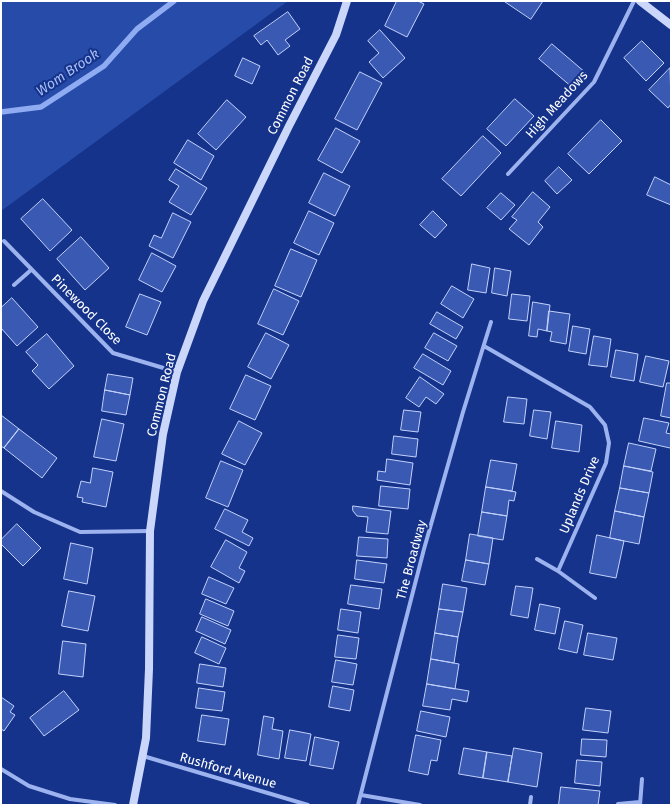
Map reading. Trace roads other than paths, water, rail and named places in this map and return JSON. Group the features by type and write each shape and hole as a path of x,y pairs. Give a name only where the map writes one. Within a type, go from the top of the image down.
{"street":[{"name":"Common Road","path":"133,805 146,738 149,669 150,531 163,434 177,372 203,301 289,126 336,35 347,1"},
{"name":"High Meadows","path":"508,174 594,82 634,1"},
{"path":"640,1 671,26"},
{"name":"Pinewood Close","path":"4,241 113,354 177,372"},
{"path":"14,285 31,270"},
{"name":"The Broadway","path":"358,805 424,549 463,412 492,322"},
{"name":"Uplands Drive","path":"484,346 590,407 605,425 609,443 606,463 558,571"},
{"path":"1,491 34,512 80,532 150,531"},
{"path":"537,559 558,571 595,598"},
{"name":"Rushford Avenue","path":"143,756 308,805"},
{"path":"1,769 29,786 70,799 115,805"},
{"path":"618,804 640,804 642,779"},
{"path":"361,795 420,805"},
{"path":"530,797 530,805"}],"waterway":[{"name":"Wom Brook","path":"1,112 41,107 104,66 137,29 174,1"}]}
